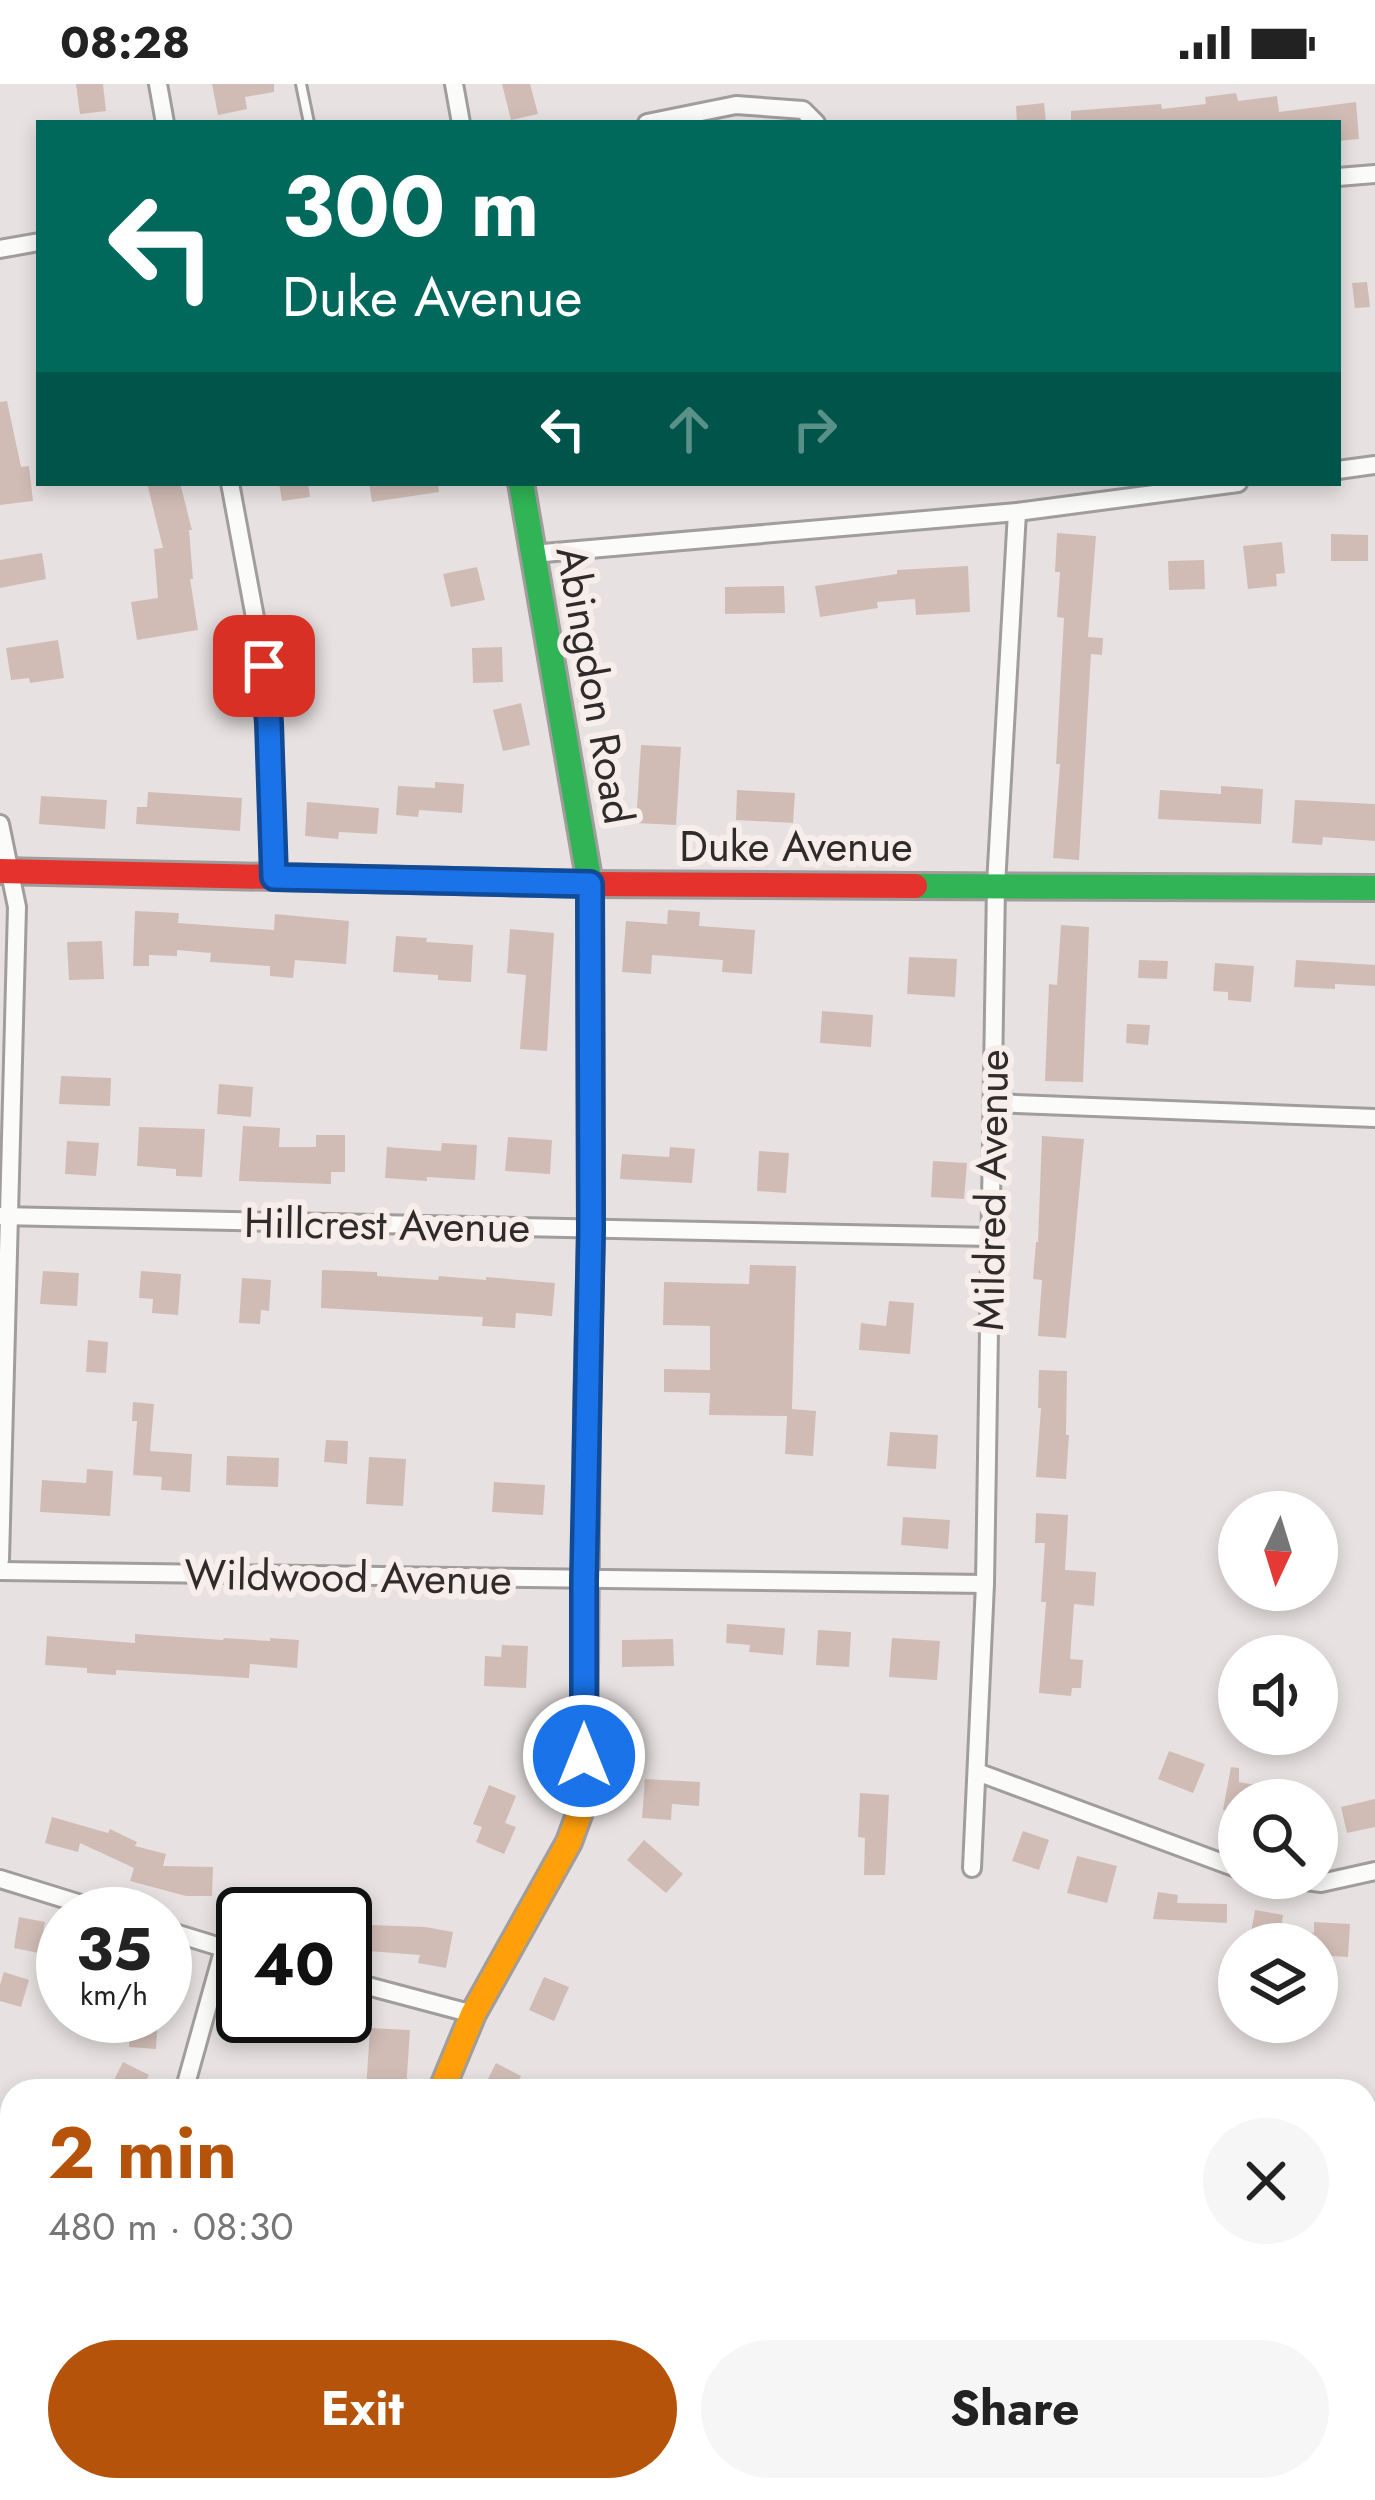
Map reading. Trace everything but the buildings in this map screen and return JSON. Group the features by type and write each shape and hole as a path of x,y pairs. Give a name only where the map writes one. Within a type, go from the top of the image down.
{"street":[{"path":"158,84 164,120"},
{"path":"454,84 460,120"},
{"path":"662,120 736,105 803,110 813,120"},
{"path":"1341,177 1375,174"},
{"path":"0,249 36,243"},
{"path":"1341,470 1375,465"},
{"path":"231,486 264,666 274,877"},
{"name":"Abingdon Road","path":"446,2079 473,2014 569,1843 584,1801 590,884 521,486"},
{"path":"532,554 1017,512 1215,486"},
{"name":"Mildred Avenue","path":"972,1868 985,1584 996,885 1017,512"},
{"path":"0,824 4,871 17,907 5,1216 0,1561"},
{"name":"Duke Avenue","path":"4,871 590,884 1375,888"},
{"path":"992,1102 1375,1118"},
{"name":"Hillcrest Avenue","path":"5,1216 991,1238"},
{"name":"Wildwood Avenue","path":"0,1571 985,1584"},
{"path":"977,1772 1218,1861"},
{"path":"1338,1879 1375,1871"},
{"path":"0,1879 36,1890"},
{"path":"187,2079 216,1977"},
{"path":"372,1987 473,2014"}],"lane":[{"path":"301,84 308,120"}],"traffic: fast":[{"path":"522,486 590,884 587,1410"},
{"path":"915,886 1375,888"}],"traffic: slow":[{"path":"446,2079 473,2014 569,1842 584,1801 587,1410"}],"traffic: jam":[{"path":"0,871 915,886"}],"route":[{"path":"264,666 274,877 590,884 584,1756"}]}
